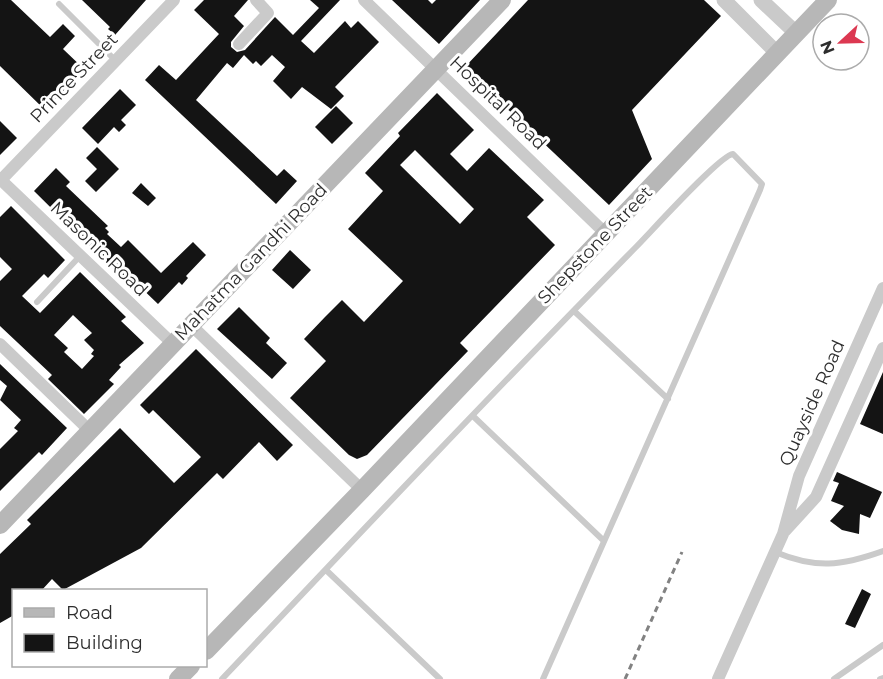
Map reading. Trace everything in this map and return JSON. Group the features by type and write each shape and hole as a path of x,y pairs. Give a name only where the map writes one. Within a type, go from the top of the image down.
{"main road":[{"name":"Mahatma Gandhi Road","path":"0,525 502,0"},
{"name":"Shepstone Street","path":"207,650 828,0"},
{"path":"178,679 190,667"}],"street":[{"name":"Prince Street","path":"0,181 174,0"},
{"path":"239,44 268,13 256,0"},
{"name":"Hospital Road","path":"364,0 605,233"},
{"path":"724,0 777,53"},
{"path":"761,0 796,33"},
{"name":"Masonic Road","path":"0,181 173,344"},
{"name":"Quayside Road","path":"718,679 783,534 799,476 883,288"},
{"path":"191,325 362,490"},
{"path":"0,344 90,431"},
{"name":"Quayside Road","path":"783,534 816,497 883,348"}],"lane":[{"path":"59,4 116,60"},
{"path":"222,679 574,311 724,158 732,153 758,177 762,186 543,679"},
{"path":"37,302 80,256"},
{"path":"574,311 668,399"},
{"path":"474,417 604,541"},
{"path":"775,552 800,563 814,565 858,559 883,551"},
{"path":"326,570 440,679"},
{"path":"834,679 883,645"}],"building":[{"path":"0,0 11,0 50,37 63,24 75,36 63,49 84,69 45,110 0,66"},
{"path":"82,0 146,0 115,35 108,29 110,27"},
{"path":"204,0 248,0 234,16 244,26 231,42 231,47 237,52 245,50 275,17 293,35 319,8 310,0 340,0 301,41 314,53 345,21 351,28 358,21 379,42 335,87 344,96 331,109 302,87 291,99 273,81 285,67 272,55 261,66 256,61 253,64 244,55 233,68 227,63 196,100 277,176 284,169 297,181 276,204 145,80 159,65 176,80 219,34 194,10"},
{"path":"392,0 428,0 432,4 436,0 480,0 439,44"},
{"path":"528,0 704,0 721,16 632,110 652,159 609,205 464,68"},
{"path":"120,89 136,105 121,120 126,125 119,132 114,127 98,144 82,128"},
{"path":"437,93 474,130 450,154 467,171 489,148 544,200 527,217 555,245 460,343 468,351 367,455 357,459 349,455 290,398 326,361 304,339 325,317 342,300 364,322 403,281 348,229 383,191 365,173 400,136 398,133","holes":["415,150 474,209 460,224 400,165"]},
{"path":"336,106 353,123 332,144 315,127"},
{"path":"0,121 17,138 0,155"},
{"path":"97,147 119,169 96,192 85,181 97,169 86,158"},
{"path":"56,168 70,182 66,186 108,226 105,228 109,232 107,234 121,247 128,240 161,273 193,242 206,255 186,276 188,278 182,285 179,282 158,304 133,280 129,285 34,191"},
{"path":"141,183 156,198 148,206 132,193"},
{"path":"11,206 65,260 48,278 44,274 22,296 40,313 80,272 126,317 121,321 144,343 119,365 121,367 109,380 114,384 84,414 48,379 52,375 0,326 0,281 12,269 0,257 0,217","holes":["73,315 92,333 84,340 94,350 91,354 94,356 82,369 64,352 68,348 54,335"]},
{"path":"290,250 311,270 293,289 272,270"},
{"path":"239,307 270,338 266,343 287,363 272,379 217,329"},
{"path":"196,349 293,445 277,461 259,442 223,479 217,473 141,548 65,589 52,579 43,589 12,589 12,616 0,623 0,554 31,524 27,520 120,428 174,483 201,457 153,410 149,414 140,405"},
{"path":"0,364 67,428 42,455 39,452 0,491 0,449 18,431 14,428 21,420 0,400 7,386 0,380"},
{"path":"883,372 883,434 860,424"},
{"path":"837,472 882,492 870,518 860,514 859,534 842,530 830,521 844,506 831,501 839,483 833,481"},
{"path":"862,589 871,594 855,628 845,624"}],"railway":[{"path":"625,679 682,552"}]}
